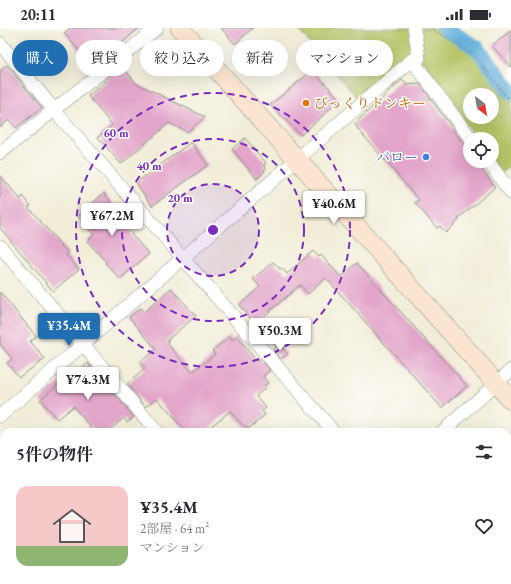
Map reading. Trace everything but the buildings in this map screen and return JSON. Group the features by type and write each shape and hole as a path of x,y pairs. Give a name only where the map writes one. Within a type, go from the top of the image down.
{"street":[{"path":"0,154 157,28"},
{"path":"180,28 511,400"},
{"path":"0,416 412,60 419,58 414,28"},
{"path":"0,43 54,110 331,428"},
{"path":"412,60 466,132"},
{"path":"493,168 511,193"},
{"path":"0,246 154,428"},
{"path":"446,428 511,370"}],"path":[{"path":"431,28 474,55 511,102"}],"green space":[{"path":"297,28 444,28 477,48 511,92 511,165 500,174 496,168 499,168 499,132 471,132 466,124 499,124 499,88 463,88 463,120 424,62 419,59 360,101 338,76 393,76 393,40 307,40"}],"waterway":[{"path":"444,28 477,48 511,92"}],"place":[{"name":"びっくりドンキー","path":"306,103"},
{"name":"バロー","path":"426,157"}]}
